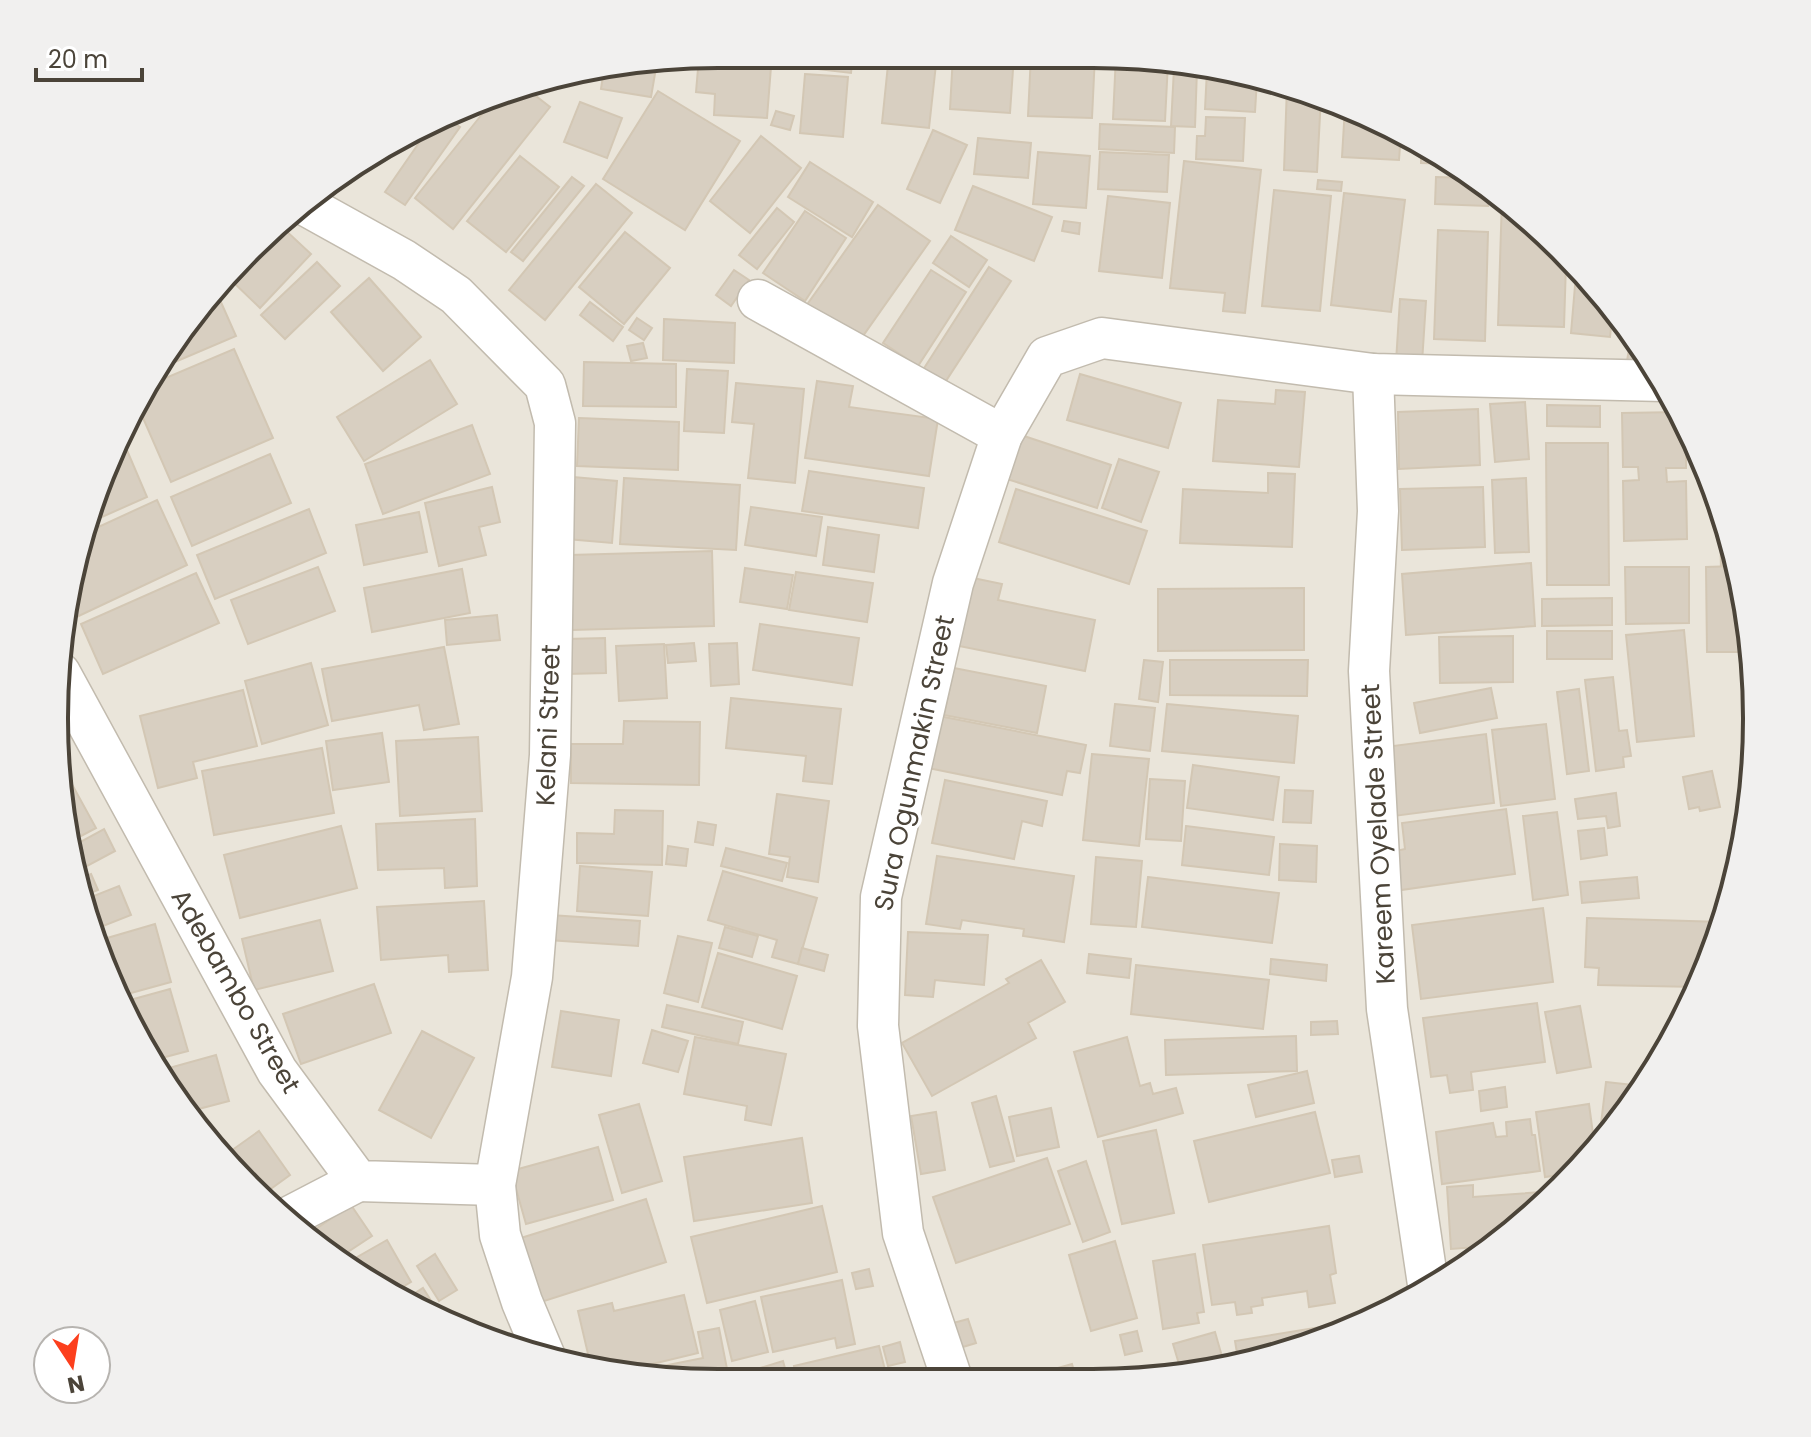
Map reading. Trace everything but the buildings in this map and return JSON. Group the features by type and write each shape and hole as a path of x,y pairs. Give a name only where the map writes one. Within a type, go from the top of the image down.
{"street":[{"name":"Kelani Street","path":"314,210 404,260 456,295 545,385 555,423 549,771 532,977 495,1185 500,1235 539,1344"},
{"path":"758,300 1002,435"},
{"name":"Sura Ogunmakin Street","path":"949,1369 903,1233 878,1026 881,897 953,583 1002,435 1047,357 1102,338 1373,374"},
{"path":"1373,374 1648,381"},
{"name":"Kareem Oyelade Street","path":"1373,374 1378,511 1369,671 1387,1009 1427,1276"},
{"name":"Adebambo Street","path":"69,689 277,1071 358,1181"},
{"path":"296,1213 358,1181 495,1185"}],"shaded area":[{"path":"676,69 1135,69 1219,80 1302,103 1380,135 1418,155 1488,202 1521,229 1582,290 1609,323 1656,393 1676,431 1708,509 1731,592 1737,634 1742,676 1742,761 1731,845 1721,887 1676,1006 1656,1044 1609,1114 1582,1147 1521,1208 1488,1235 1418,1282 1341,1319 1261,1347 1219,1357 1135,1368 718,1369 676,1368 592,1357 509,1334 431,1302 393,1282 323,1235 290,1208 229,1147 202,1114 155,1044 118,967 90,887 74,803 68,718 74,634 90,550 118,470 155,393 202,323 259,259 323,202 393,155 470,118 550,90 592,80"}]}
